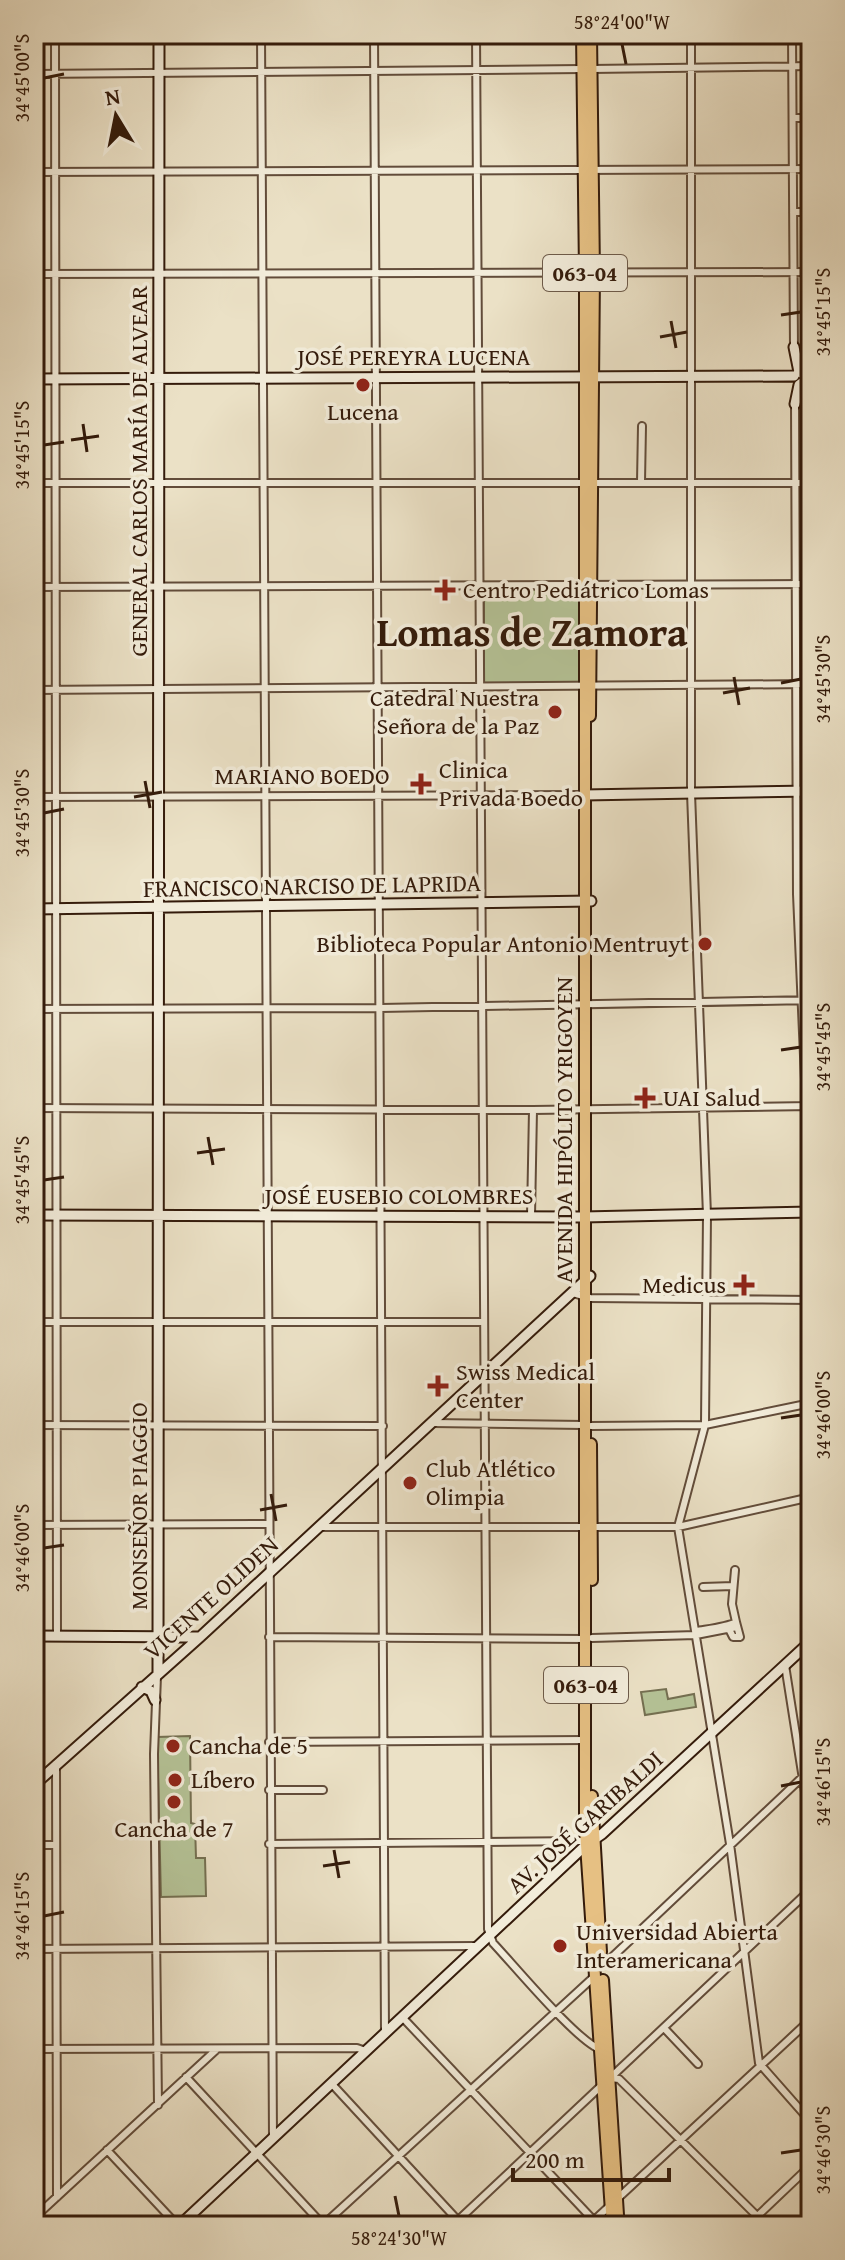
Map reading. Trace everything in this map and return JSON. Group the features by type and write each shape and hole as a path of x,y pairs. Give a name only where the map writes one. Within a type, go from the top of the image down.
{"main road":[{"name":"AVENIDA HIPÓLITO YRIGOYEN","path":"582,34 587,69 590,273 587,687 589,1842 602,1963 606,2082 614,2203 619,2226"},
{"name":"AVENIDA HIPÓLITO YRIGOYEN","path":"587,69 591,34"},
{"name":"AVENIDA HIPÓLITO YRIGOYEN","path":"588,1638 586,1740 589,1842 596,1975 604,2050"},
{"name":"AVENIDA HIPÓLITO YRIGOYEN","path":"612,2226 614,2203"}],"street":[{"path":"55,34 57,1108 54,1322 57,1636"},
{"name":"GENERAL CARLOS MARÍA DE ALVEAR","path":"159,34 159,908"},
{"path":"261,34 273,2138"},
{"path":"374,34 385,2034"},
{"path":"476,34 484,904 486,1741 490,1937 591,2046 604,2050"},
{"path":"691,34 694,376 691,793 707,1215 705,1425 678,1527 730,1844 760,2067 811,2122"},
{"path":"792,34 797,894 811,1214"},
{"path":"34,74 811,66"},
{"path":"793,118 811,118"},
{"path":"34,172 693,172 811,169"},
{"path":"793,212 811,212"},
{"path":"34,274 811,272"},
{"path":"794,347 799,372 811,377"},
{"name":"JOSÉ PEREYRA LUCENA","path":"34,379 794,376"},
{"path":"795,404 799,385 811,377"},
{"path":"641,482 642,426"},
{"path":"34,483 811,483"},
{"path":"34,587 811,584"},
{"path":"34,690 811,684"},
{"name":"MARIANO BOEDO","path":"34,797 483,796 811,791"},
{"name":"FRANCISCO NARCISO DE LAPRIDA","path":"34,909 588,902"},
{"name":"MONSEÑOR PIAGGIO","path":"158,2105 155,1700 159,1526 159,908"},
{"path":"34,1009 381,1008 811,1000"},
{"path":"34,1108 533,1110 808,1106"},
{"path":"531,1216 533,1110"},
{"name":"JOSÉ EUSEBIO COLOMBRES","path":"34,1215 587,1217 811,1214"},
{"name":"VICENTE OLIDEN","path":"34,1785 269,1574 587,1278"},
{"path":"573,1293 587,1298 811,1300"},
{"path":"34,1322 484,1322"},
{"path":"431,1423 705,1425 811,1403"},
{"path":"34,1425 383,1426"},
{"path":"319,1527 678,1527 811,1497"},
{"path":"34,1525 269,1524"},
{"path":"269,1637 588,1638 730,1631 736,1625 735,1570"},
{"path":"703,1587 733,1586"},
{"path":"696,1633 712,1626 736,1625"},
{"path":"34,1636 200,1637"},
{"name":"AV. JOSÉ GARIBALDI","path":"178,2226 589,1842 713,1733 811,1641"},
{"path":"785,1665 811,1830"},
{"path":"142,1687 151,1691 155,1700"},
{"path":"269,1742 586,1740"},
{"path":"56,1764 57,2197"},
{"path":"602,1963 608,1961 811,1769"},
{"path":"269,1790 323,1790"},
{"path":"269,1844 589,1842"},
{"path":"34,1845 56,1845"},
{"path":"331,2083 458,2224 811,1889"},
{"path":"34,1949 479,1946"},
{"path":"186,2077 323,2226 555,2009 596,1975"},
{"path":"403,2018 593,2224 811,2019"},
{"path":"664,2028 698,2064"},
{"path":"34,2049 357,2048 366,2051"},
{"path":"39,2226 34,2219 217,2049"},
{"path":"606,2082 619,2079 767,2226"},
{"path":"107,2150 178,2226"},
{"path":"747,2226 811,2165"}],"green space":[{"path":"484,590 580,590 580,684 484,685"},
{"path":"666,1689 668,1699 694,1694 696,1707 645,1715 641,1692"},
{"name":"Líbero","path":"190,1736 191,1823 195,1824 196,1858 205,1858 206,1896 161,1897 157,1737"}],"place":[{"name":"Lucena","path":"363,385"},
{"name":"Centro Pediátrico Lomas","path":"445,590"},
{"name":"Catedral Nuestra Señora de la Paz","path":"555,712"},
{"name":"Clinica Privada Boedo","path":"421,784"},
{"name":"Biblioteca Popular Antonio Mentruyt","path":"705,944"},
{"name":"UAI Salud","path":"645,1098"},
{"name":"Medicus","path":"744,1285"},
{"name":"Swiss Medical Center","path":"438,1386"},
{"name":"Club Atlético Olimpia","path":"410,1483"},
{"name":"Cancha de 5","path":"173,1746"},
{"name":"Líbero","path":"175,1780"},
{"name":"Cancha de 7","path":"174,1802"},
{"name":"Universidad Abierta Interamericana","path":"560,1946"}],"district":[{"name":"Lomas de Zamora","path":"532,632"}]}
